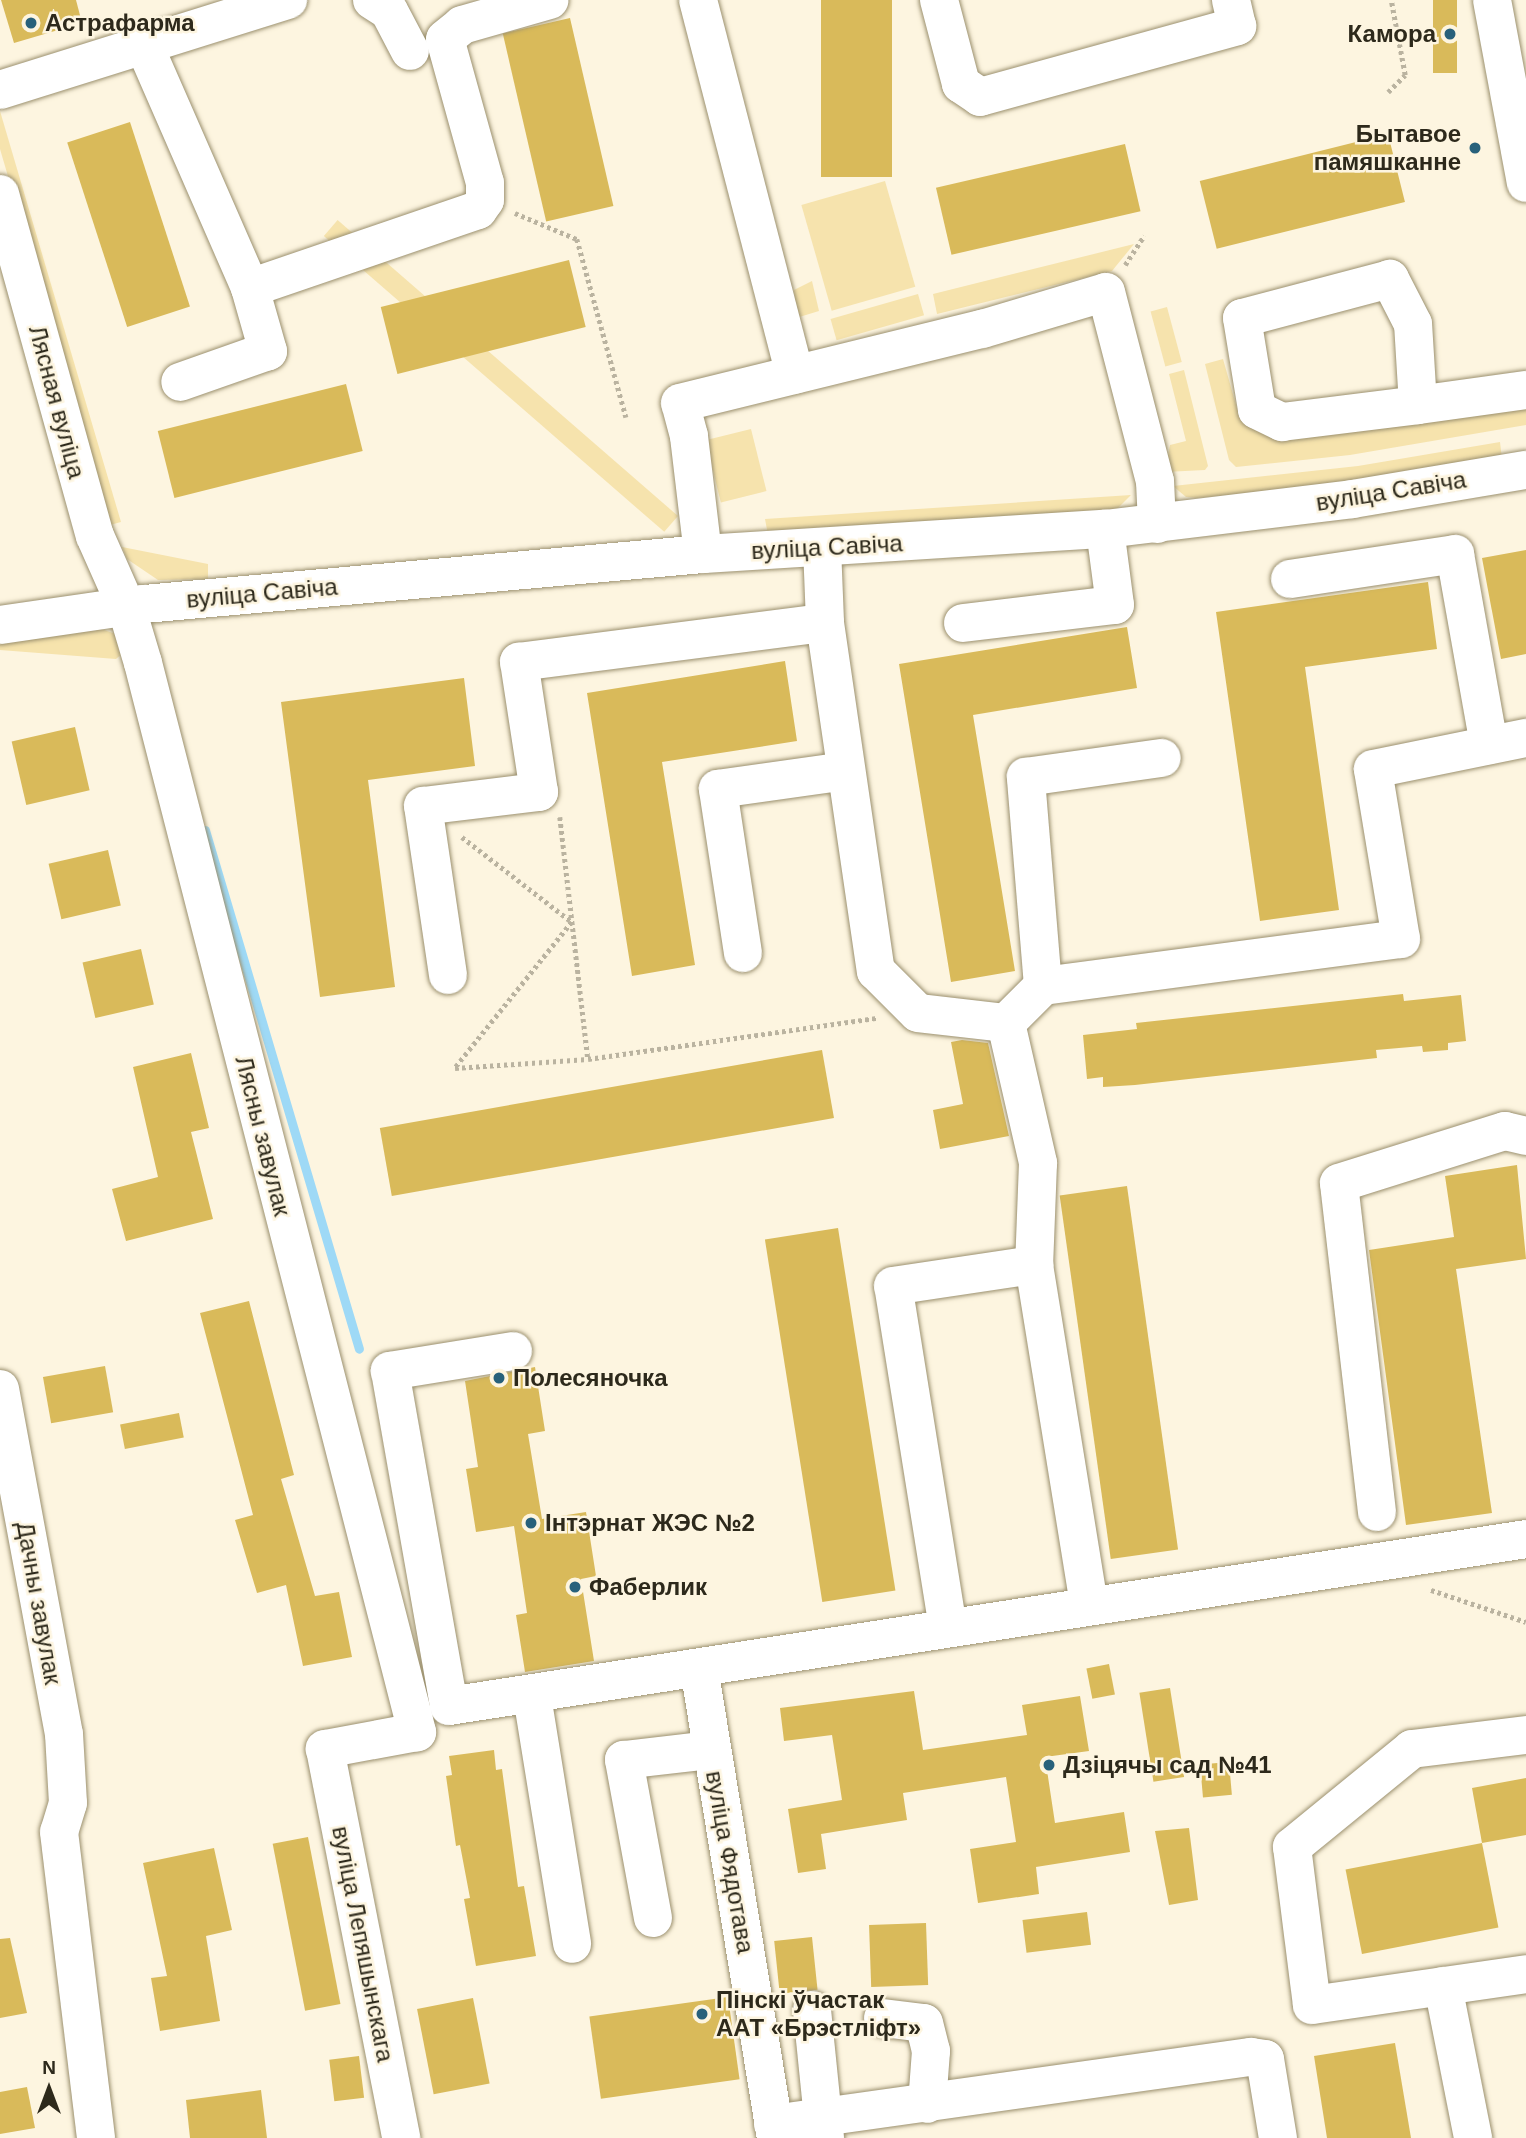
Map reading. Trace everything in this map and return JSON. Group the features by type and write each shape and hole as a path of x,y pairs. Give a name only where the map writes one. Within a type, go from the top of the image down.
{"street":[{"path":"0,90 288,0"},
{"path":"372,0 389,11 410,51"},
{"path":"250,288 478,210 485,200 485,183 445,39 462,25 550,0"},
{"path":"698,0 795,375"},
{"path":"939,0 961,84 980,97 1237,26 1231,0"},
{"path":"1492,0 1526,183"},
{"path":"144,45 250,288 268,351 180,382"},
{"name":"Лясная вуліца","path":"0,194 94,536 125,606"},
{"path":"1418,405 1413,324 1390,279 1242,318 1257,410 1282,422 1418,405 1526,390"},
{"path":"703,554 680,403 982,329 1106,292 1155,481 1157,524"},
{"name":"вуліца Савіча","path":"0,625 125,606 703,554 1157,524 1352,499 1526,470"},
{"path":"963,623 1115,605 1105,529"},
{"path":"822,547 825,623 876,971 918,1013 1006,1023"},
{"path":"1006,1023 1043,986 1401,939 1373,769 1508,741 1455,554 1290,579"},
{"name":"Лясны завулак","path":"125,606 417,1732 325,1749"},
{"path":"448,975 423,806 539,792 519,662 825,623"},
{"path":"1043,986 1026,777 1162,758"},
{"path":"743,953 718,789 846,771"},
{"path":"1006,1023 1038,1163 1034,1265 1089,1605"},
{"path":"1377,1512 1339,1183 1505,1131 1526,1136"},
{"path":"947,1628 893,1286 1034,1265"},
{"path":"513,1351 390,1371 449,1706 532,1696 1089,1605 1526,1539"},
{"name":"Дачны завулак","path":"0,1388 64,1734 68,1803 59,1832 96,2138"},
{"name":"вуліца Фядотава","path":"699,1668 710,1750 774,2131"},
{"path":"532,1696 572,1944"},
{"path":"1526,1735 1412,1749 1292,1846 1312,2005 1526,1974"},
{"name":"вуліца Лепяшынскага","path":"325,1749 401,2138"},
{"path":"653,1917 624,1760 710,1750"},
{"path":"1443,1986 1473,2138"},
{"path":"812,2010 824,2128"},
{"path":"883,2018 924,2023 932,2051 927,2104"},
{"path":"774,2131 824,2128 927,2104 1251,2057 1265,2059 1278,2138"}],"path":[{"path":"1388,92 1405,75 1391,0"},
{"path":"485,200 577,239 626,417"},
{"path":"423,806 572,922"},
{"path":"559,811 588,1059"},
{"path":"572,922 455,1068 588,1059 918,1013"},
{"path":"1422,1587 1526,1622"}],"shaded area":[{"path":"0,111 121,522 110,525 0,149"},
{"path":"885,181 915,287 832,311 801,205"},
{"path":"338,220 678,516 664,532 324,236"},
{"path":"1134,244 1112,271 937,314 933,294"},
{"path":"812,281 819,311 796,318 794,290"},
{"path":"918,294 924,315 837,340 831,319"},
{"path":"1167,307 1182,362 1165,366 1151,311"},
{"path":"1223,359 1238,412 1526,403 1526,425 1350,455 1236,467 1229,460 1205,364"},
{"path":"1184,370 1208,466 1205,470 1165,472 1170,445 1186,441 1169,374"},
{"path":"751,429 766,491 721,502 705,440"},
{"path":"1500,442 1502,459 1307,488 1197,498 1186,497 1173,486 1358,466"},
{"path":"1131,495 1116,510 768,535 765,519"},
{"path":"122,547 208,564 208,579 158,580 127,559"},
{"path":"98,628 116,634 123,653 116,659 0,650 0,639"}],"building":[{"path":"1,0 76,0 82,23 14,43"},
{"path":"821,0 892,0 892,177 821,177"},
{"name":"Камора","path":"1433,0 1457,0 1457,73 1433,73"},
{"path":"570,18 613,206 546,222 503,34"},
{"path":"130,122 190,307 127,327 67,142"},
{"path":"1388,134 1405,202 1217,249 1200,181"},
{"path":"1125,144 1141,211 951,255 936,188"},
{"path":"569,260 586,327 397,374 381,307"},
{"path":"346,384 363,451 174,498 158,431"},
{"path":"1526,550 1526,654 1501,659 1482,558"},
{"path":"1428,582 1437,649 1305,667 1339,910 1260,921 1216,612"},
{"path":"1127,627 1137,688 973,715 1015,971 951,982 899,664"},
{"path":"785,661 797,741 662,762 695,965 632,976 587,693"},
{"path":"464,678 475,766 368,780 395,987 320,997 281,702"},
{"path":"75,727 90,790 26,805 12,742"},
{"path":"108,850 121,906 61,919 49,864"},
{"path":"141,949 154,1005 95,1018 83,962"},
{"path":"1403,994 1404,1001 1461,995 1466,1041 1448,1043 1448,1050 1423,1052 1422,1046 1376,1050 1377,1058 1135,1085 1103,1087 1103,1077 1087,1079 1083,1035 1137,1029 1136,1023"},
{"path":"962,1040 988,1043 1009,1136 940,1149 933,1110 963,1104 951,1042"},
{"path":"822,1050 834,1118 392,1196 380,1128"},
{"path":"191,1053 209,1128 191,1132 213,1219 126,1241 112,1189 158,1177 133,1067"},
{"path":"1517,1165 1526,1259 1456,1269 1492,1513 1406,1525 1369,1250 1454,1237 1445,1176"},
{"path":"1127,1186 1178,1549 1111,1559 1060,1195"},
{"path":"838,1228 895,1590 822,1602 765,1240"},
{"path":"249,1301 294,1475 281,1479 315,1596 339,1592 352,1657 303,1666 286,1585 257,1593 235,1520 253,1515 200,1313"},
{"path":"105,1366 113,1412 51,1423 43,1377"},
{"name":"Інтэрнат ЖЭС №2","path":"535,1367 545,1431 528,1434 542,1519 586,1512 596,1576 581,1579 594,1661 525,1672 516,1615 527,1613 514,1526 476,1532 466,1469 478,1467 465,1381"},
{"path":"179,1413 184,1438 125,1449 120,1424"},
{"path":"1109,1664 1115,1694 1092,1699 1086,1668"},
{"path":"1170,1688 1184,1777 1153,1782 1139,1693"},
{"path":"914,1691 923,1750 1027,1735 1022,1705 1080,1696 1089,1751 1045,1757 1055,1823 1124,1812 1130,1852 1036,1867 1039,1894 978,1903 970,1849 1016,1842 1006,1777 903,1793 907,1820 821,1834 826,1869 798,1873 788,1809 842,1800 832,1735 784,1741 780,1708"},
{"path":"494,1750 496,1770 502,1769 518,1887 524,1886 536,1956 476,1966 464,1899 470,1898 460,1845 456,1846 446,1776 452,1775 449,1756"},
{"path":"1229,1762 1232,1795 1203,1797 1200,1765"},
{"path":"1526,1778 1526,1835 1482,1843 1472,1788"},
{"path":"1189,1828 1198,1900 1169,1905 1155,1831"},
{"path":"308,1837 340,2004 305,2011 273,1844"},
{"path":"1482,1843 1498,1927 1362,1954 1346,1870"},
{"path":"214,1848 232,1930 206,1936 220,2021 160,2031 151,1978 167,1976 143,1863"},
{"path":"1087,1912 1091,1945 1027,1953 1022,1920"},
{"path":"926,1923 928,1985 871,1987 869,1925"},
{"path":"812,1937 818,1990 780,1994 774,1941"},
{"path":"10,1938 27,2013 0,2018 0,1939"},
{"path":"728,1997 740,2079 601,2099 589,2016"},
{"path":"473,1998 490,2083 434,2094 417,2009"},
{"path":"1395,2043 1411,2138 1327,2138 1314,2056"},
{"path":"359,2056 364,2098 334,2101 329,2060"},
{"path":"27,2087 35,2128 0,2134 0,2092"},
{"path":"261,2090 267,2138 190,2138 186,2100"}],"waterway":[{"path":"205,830 359,1349"}],"place":[{"name":"Астрафарма","path":"31,23"},
{"name":"Камора","path":"1450,34"},
{"name":"Бытавое памяшканне","path":"1475,148"},
{"name":"Полесяночка","path":"499,1378"},
{"name":"Інтэрнат ЖЭС №2","path":"531,1523"},
{"name":"Фаберлик","path":"575,1587"},
{"name":"Дзіцячы сад №41","path":"1049,1765"},
{"name":"Пінскі ўчастак ААТ «Брэстліфт»","path":"702,2014"}]}
